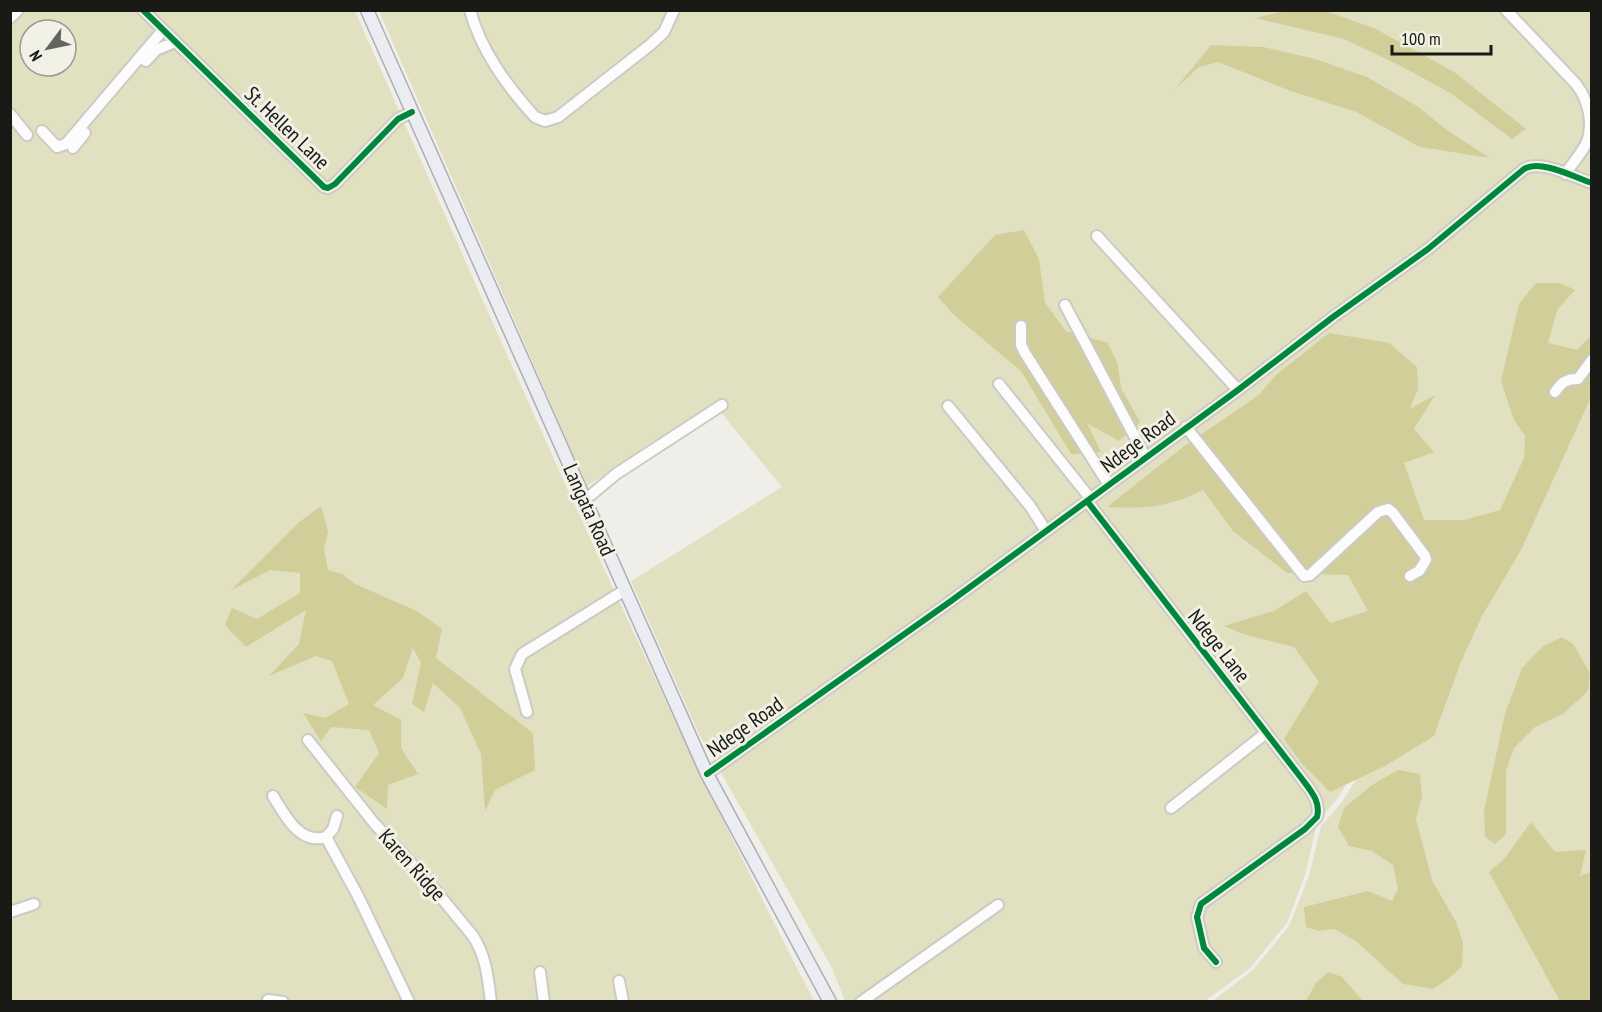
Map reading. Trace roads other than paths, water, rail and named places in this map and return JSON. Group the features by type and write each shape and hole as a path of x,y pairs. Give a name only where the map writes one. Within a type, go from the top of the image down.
{"main road":[{"name":"Langata Road","path":"367,10 707,774 830,1002"}],"street":[{"path":"10,18 18,10"},
{"name":"St. Hellen Lane","path":"143,10 324,187 328,188 335,184 398,119 412,112"},
{"path":"470,10 483,45 492,61 535,117 545,121 558,117 650,45 664,32 674,10"},
{"path":"1506,10 1587,89 1589,132 1586,144 1564,174"},
{"path":"42,131 57,147 66,144 163,30"},
{"path":"73,148 152,53 175,42"},
{"path":"10,114 27,135"},
{"name":"Ndege Road","path":"707,774 951,601 1238,390 1333,317 1428,249 1528,166 1543,166 1592,183"},
{"path":"1097,236 1238,390"},
{"path":"1065,305 1146,458"},
{"path":"1021,326 1021,345 1025,353 1109,485"},
{"path":"1555,392 1562,382 1568,379 1578,379 1592,360"},
{"name":"Ndege Lane","path":"999,384 1315,797 1318,813 1315,820 1201,904 1197,916 1204,948 1216,962"},
{"path":"585,500 616,474 722,405"},
{"path":"948,406 1029,506 1046,531"},
{"path":"1186,427 1304,576 1310,575 1378,512 1388,509 1425,556 1426,560 1419,572 1410,576"},
{"path":"528,712 516,675 517,663 522,654 625,590"},
{"path":"1171,808 1266,733"},
{"name":"Karen Ridge","path":"308,740 374,823 430,884 473,936 484,960 491,1002"},
{"path":"273,796 288,820 300,833 319,839 326,837 333,829 337,816"},
{"path":"326,837 358,896 409,1002"},
{"path":"10,912 33,904"},
{"path":"861,1002 998,904"},
{"path":"540,972 544,1002"},
{"path":"619,981 623,1002"},
{"path":"268,1000 283,1002"}]}
